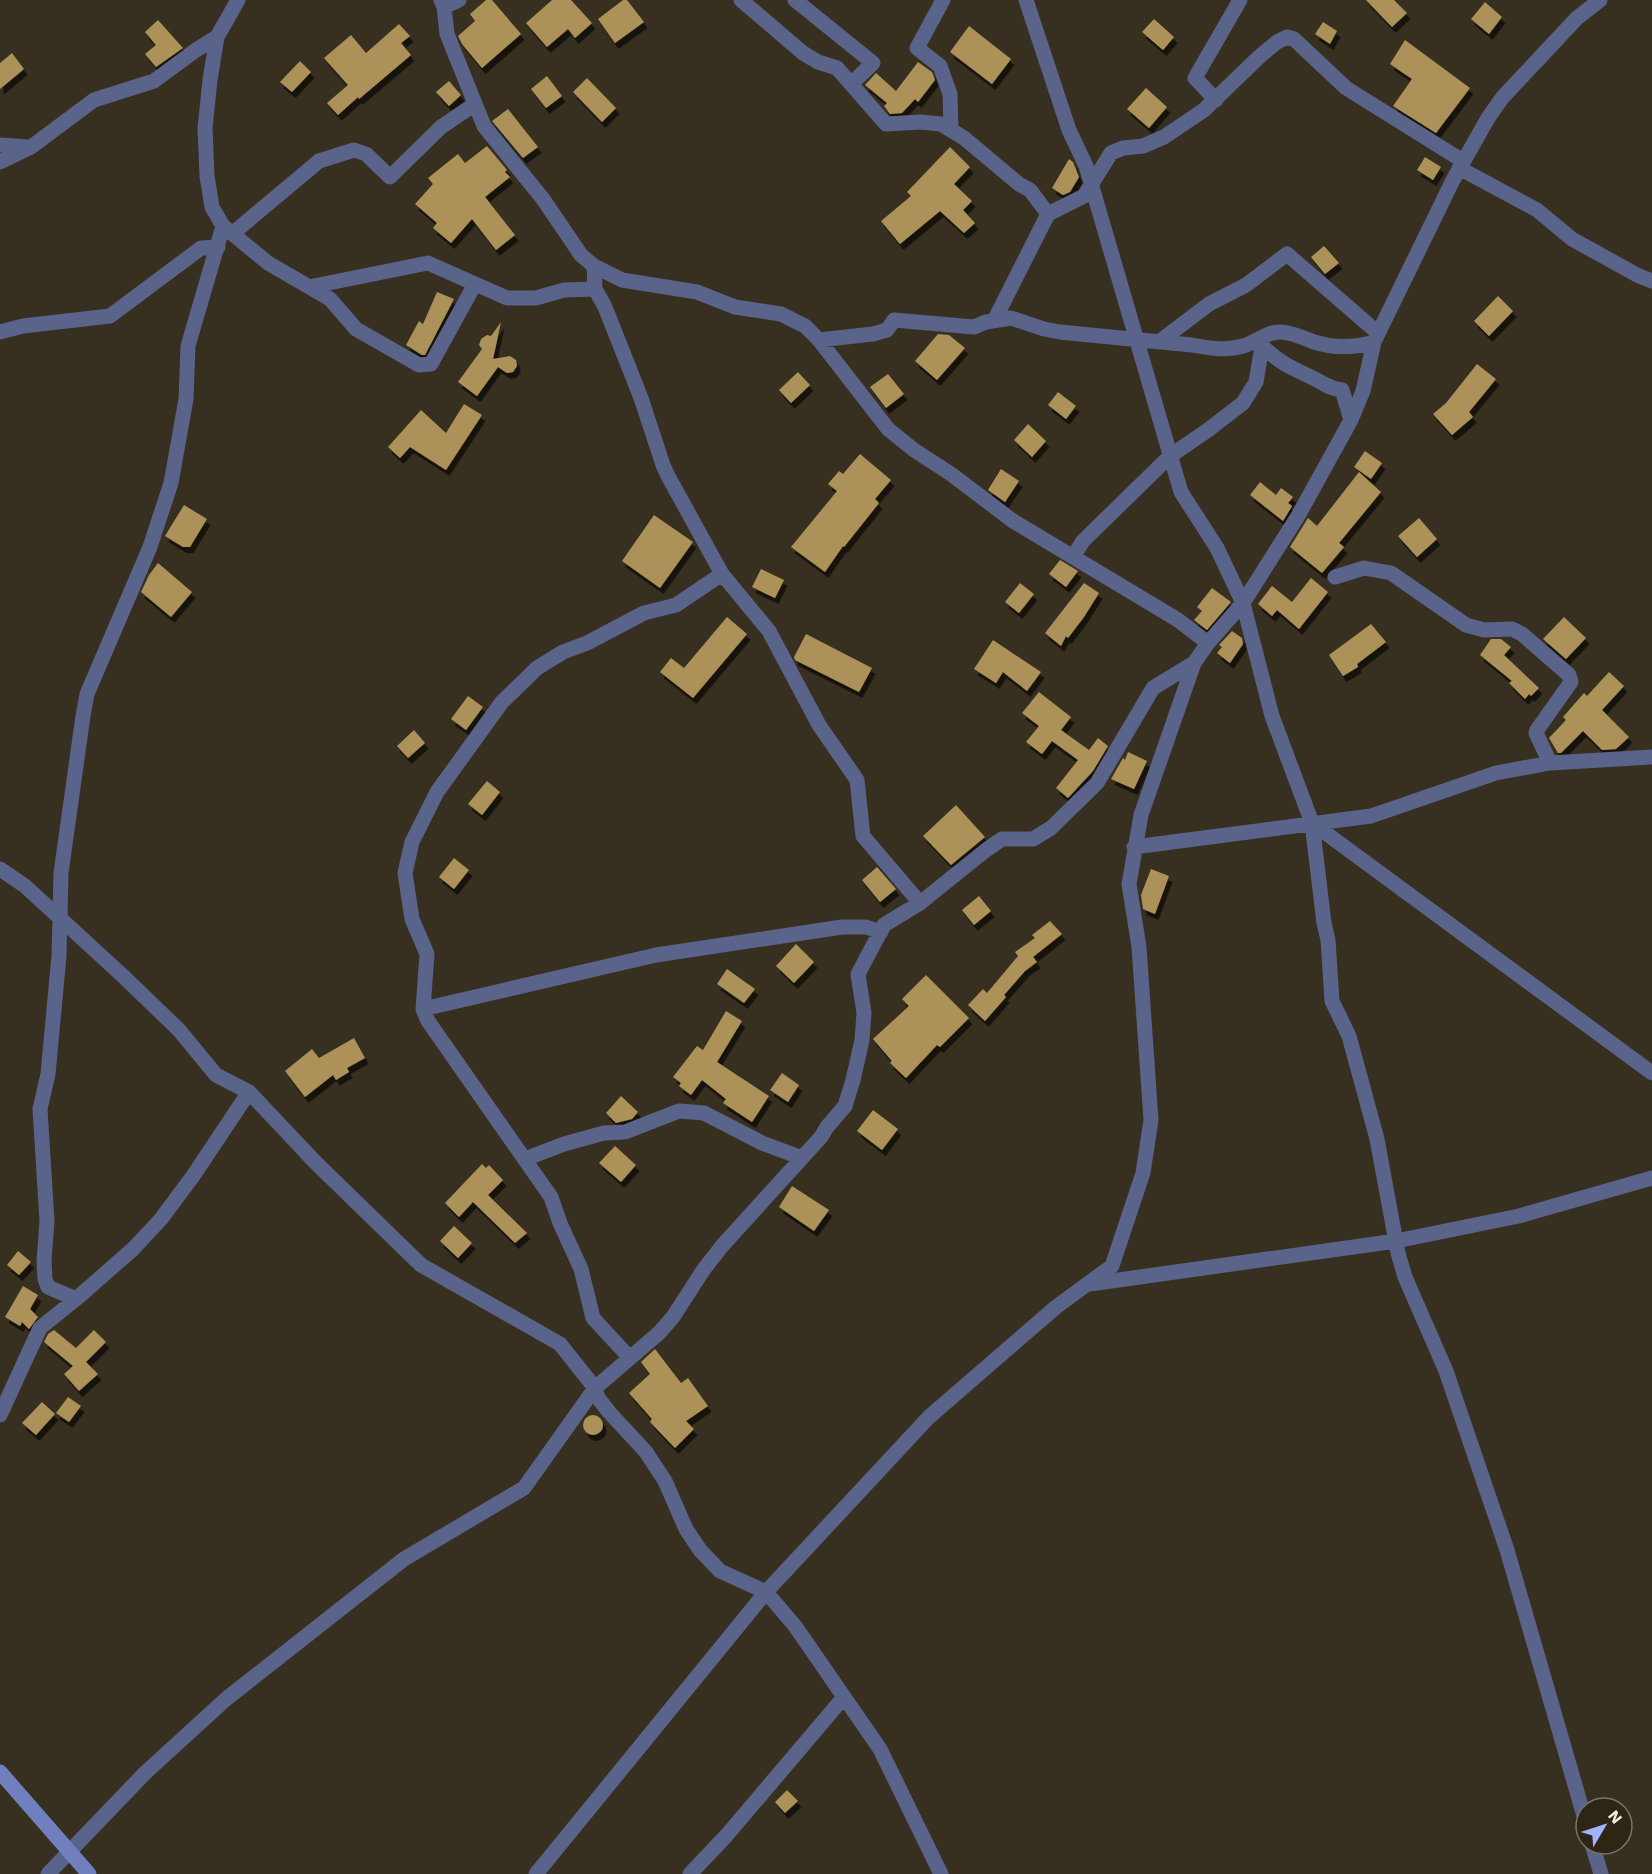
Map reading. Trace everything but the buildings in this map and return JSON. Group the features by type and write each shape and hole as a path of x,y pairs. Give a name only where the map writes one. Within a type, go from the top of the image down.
{"main road":[{"path":"0,1772 89,1874"}],"street":[{"path":"238,0 217,37 210,80 206,140 207,176 212,207 228,230 268,263 330,300 356,329 418,365 431,364 475,284"},
{"path":"459,0 442,3 447,34 484,126 543,199 581,255 594,266 622,280 697,292 735,307 781,314 805,326 819,340 888,429 1013,521 1178,620 1208,643"},
{"path":"741,0 803,53 818,62 837,68 886,124 930,122 951,129 1019,184 1030,190 1048,214"},
{"path":"795,0 873,63 851,84"},
{"path":"943,0 918,48 940,66 950,94 951,129"},
{"path":"1026,0 1069,130 1083,159 1181,492 1217,548 1243,603 1272,716 1312,823 1328,940 1331,995 1334,1007 1349,1036 1377,1139 1395,1241 1403,1271 1446,1371 1507,1550 1578,1796"},
{"path":"1216,100 1195,78 1240,0"},
{"path":"536,1874 766,1592 929,1417 1056,1308 1112,1266 1143,1173 1151,1120 1139,947 1129,884 1141,815 1194,663 1208,643 1243,603 1298,516 1352,420 1363,391 1376,338 1461,165 1488,118 1502,98 1577,18 1600,0"},
{"path":"0,162 31,147 94,100 153,81 217,37"},
{"path":"994,321 1048,214 1084,196 1111,153 1153,142 1204,110 1277,42 1287,37 1290,37 1346,88 1461,165 1537,210 1572,239 1652,281"},
{"path":"76,1299 48,1287 44,1261 47,1221 40,1109 48,1074 59,956 61,873 87,694 150,547 171,483 186,399 188,346 218,247 228,230 319,161 354,150 366,154 390,177 441,127 475,104"},
{"path":"0,145 31,147"},
{"path":"0,332 23,326 110,316 201,248 218,247"},
{"path":"1159,342 1209,304 1246,285 1287,254 1376,338"},
{"path":"309,287 428,263 507,298 536,298 564,290 595,290"},
{"path":"594,266 595,290 605,307 641,398 663,465 722,574 769,631 819,725 856,780 863,836 920,903"},
{"path":"819,340 873,334 887,330 894,321 974,327 1011,318 1044,329 1211,349 1261,343"},
{"path":"1073,557 1083,541 1170,456 1243,403 1255,387 1261,343 1267,334 1285,332 1334,347 1365,345 1376,338"},
{"path":"1261,343 1274,358 1290,369 1317,380 1328,388 1342,390 1352,420"},
{"path":"1335,577 1364,568 1391,573 1466,625 1484,630 1512,629 1522,634 1569,675 1571,682 1536,733 1550,763"},
{"path":"630,1358 593,1318 581,1269 551,1197 428,1022 423,1009 427,954 412,919 405,873 411,842 437,792 502,702 537,668 563,652 587,643 644,614 676,605 722,574"},
{"path":"48,1874 145,1773 226,1699 404,1559 524,1488 595,1388 666,1325 722,1246 802,1158 845,1106 862,1040 864,1013 858,974 884,925 920,903 1002,839 1033,839 1051,828 1098,783 1153,688 1194,663"},
{"path":"1134,848 1371,816 1496,773 1550,763 1652,757"},
{"path":"1312,823 1652,1072"},
{"path":"0,869 25,886 179,1030 216,1075 249,1092 315,1162 422,1265 560,1344 595,1388 598,1398 639,1443 654,1464 665,1481 686,1529 705,1557 720,1571 766,1592 795,1626 880,1749 941,1874"},
{"path":"423,1009 656,955 842,927 866,927 881,932"},
{"path":"0,1414 40,1328 133,1249 161,1219 193,1176 249,1092"},
{"path":"525,1159 564,1144 604,1133 625,1132 679,1111 704,1113 762,1143 802,1158"},
{"path":"1087,1285 1395,1241 1519,1216 1652,1178"},
{"path":"690,1874 726,1836 844,1697"},
{"path":"1596,1856 1601,1874"}]}
